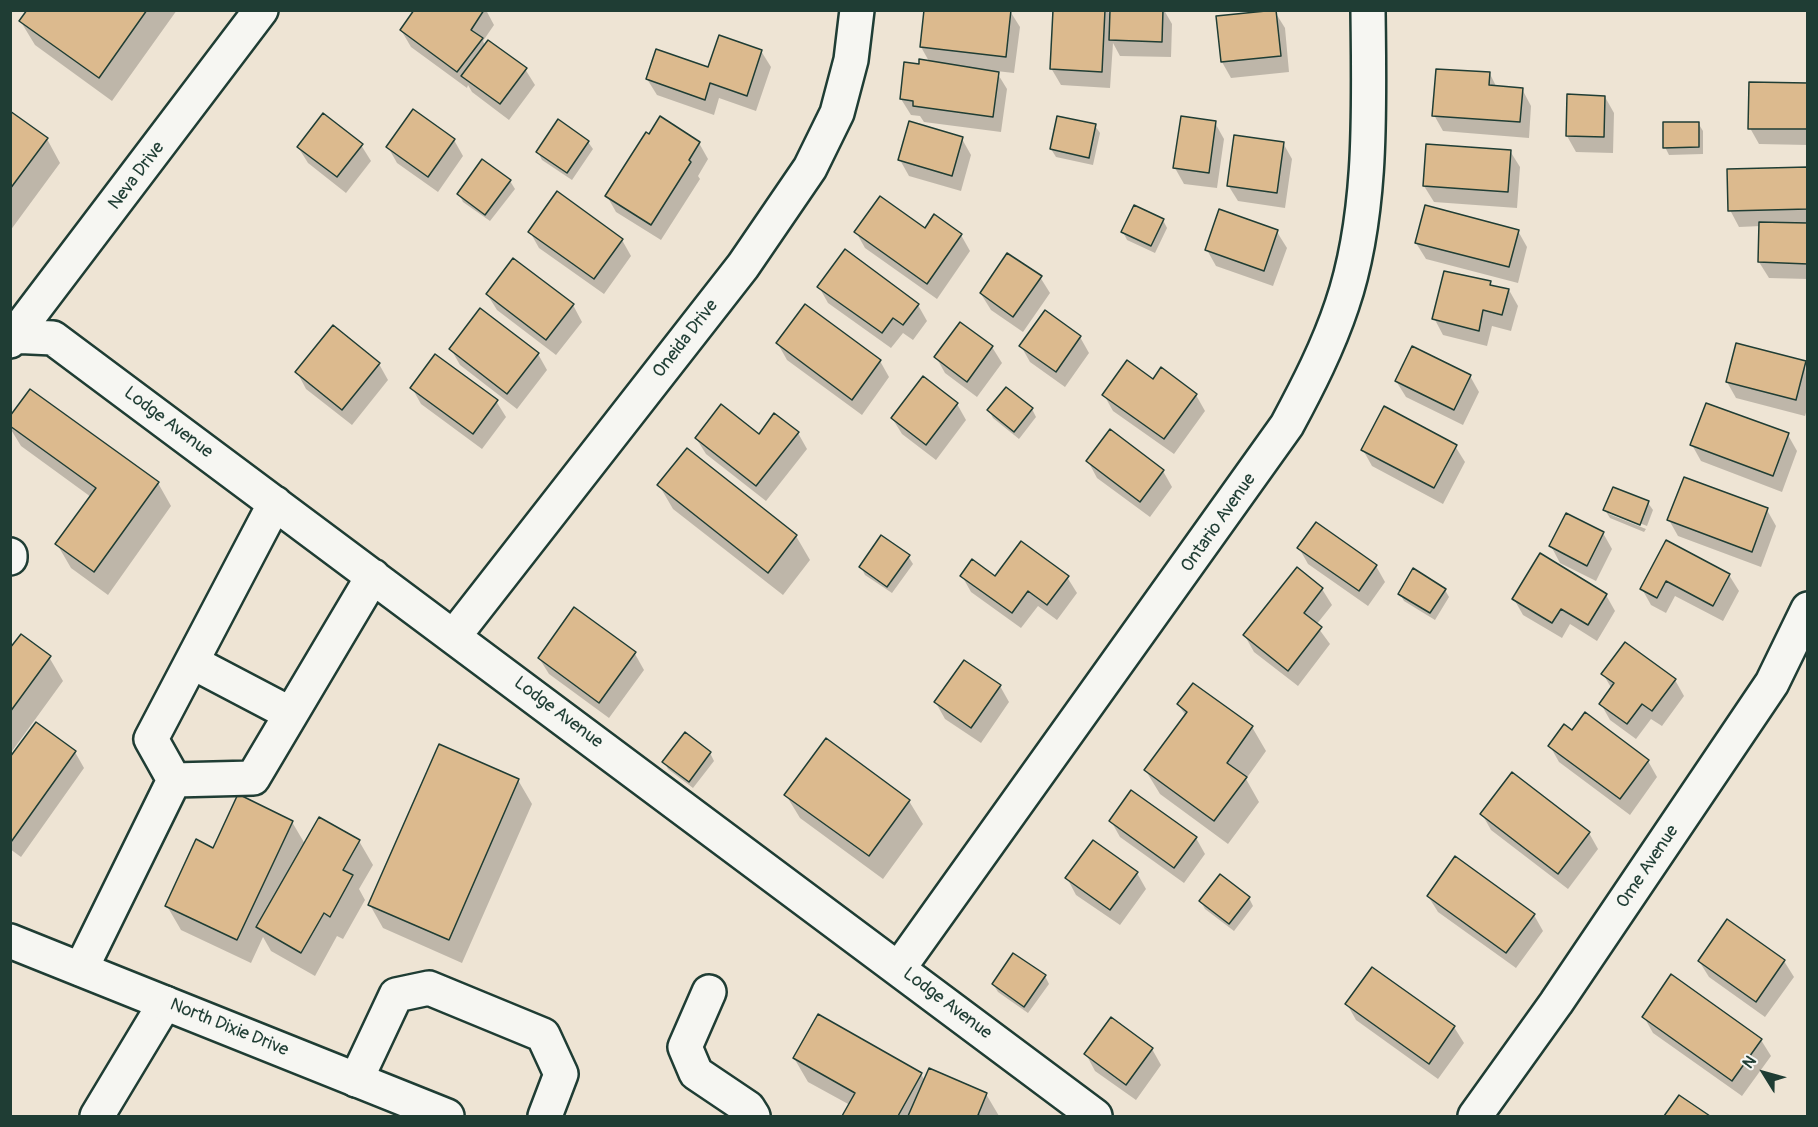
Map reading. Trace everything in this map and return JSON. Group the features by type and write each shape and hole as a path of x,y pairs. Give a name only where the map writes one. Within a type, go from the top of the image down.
{"street":[{"name":"Neva Drive","path":"11,338 261,10"},
{"name":"Oneida Drive","path":"454,636 743,266 810,168 837,113 851,60 857,10"},
{"name":"Ontario Avenue","path":"899,968 1287,425 1322,357 1343,303 1356,248 1366,166 1368,10"},
{"name":"Lodge Avenue","path":"11,338 53,338 1095,1116"},
{"path":"174,780 152,739 275,503"},
{"path":"174,780 253,778 373,576"},
{"name":"Ome Avenue","path":"1475,1116 1795,671 1808,609"},
{"path":"192,662 291,714"},
{"path":"81,969 174,780"},
{"name":"North Dixie Drive","path":"10,941 447,1116"},
{"path":"356,1080 396,995 429,988 543,1035 561,1074 545,1116"},
{"path":"709,992 685,1047 696,1073 747,1108 753,1116"},
{"path":"97,1116 165,1003"}],"building":[{"path":"27,10 147,10 99,78 19,21"},
{"path":"414,10 484,10 471,30 483,38 457,72 400,30"},
{"path":"924,10 1011,10 1006,57 920,47"},
{"path":"1053,10 1105,10 1102,72 1050,69"},
{"path":"1110,10 1163,10 1162,42 1109,40"},
{"path":"1276,10 1281,56 1221,62 1216,16"},
{"path":"719,35 762,50 747,96 710,83 705,100 646,79 656,49 708,67"},
{"path":"488,40 527,68 500,104 461,76"},
{"path":"919,59 999,72 993,117 913,106 913,101 900,99 904,62 919,64"},
{"path":"1436,69 1490,72 1489,85 1523,88 1520,122 1432,116"},
{"path":"1749,82 1808,83 1808,129 1748,129"},
{"path":"1567,94 1605,96 1604,137 1566,136"},
{"path":"413,109 455,139 428,177 386,147"},
{"path":"10,111 48,138 10,189"},
{"path":"323,113 363,144 337,177 297,147"},
{"path":"660,116 700,142 689,160 691,162 651,225 605,196 646,132 649,134"},
{"path":"1057,116 1096,124 1089,158 1050,149"},
{"path":"1181,116 1216,121 1209,173 1173,168"},
{"path":"558,119 589,141 567,173 536,152"},
{"path":"909,121 963,137 952,176 898,160"},
{"path":"1663,122 1699,122 1699,147 1663,148"},
{"path":"1234,135 1284,142 1277,193 1227,186"},
{"path":"1426,144 1511,150 1508,192 1423,186"},
{"path":"482,159 511,180 485,215 457,194"},
{"path":"1808,167 1808,209 1728,211 1727,169"},
{"path":"557,191 623,239 594,279 528,232"},
{"path":"880,196 925,228 934,214 962,234 927,284 854,232"},
{"path":"1134,205 1164,219 1151,246 1121,232"},
{"path":"1425,205 1519,230 1509,267 1415,243"},
{"path":"1219,209 1278,230 1264,271 1205,250"},
{"path":"1759,222 1808,223 1808,264 1758,262"},
{"path":"845,249 919,304 903,325 893,318 882,333 817,287"},
{"path":"1007,253 1042,276 1013,317 980,293"},
{"path":"513,258 574,304 546,340 486,294"},
{"path":"1444,271 1491,281 1490,285 1509,289 1502,315 1483,310 1479,331 1432,319"},
{"path":"805,304 881,360 852,400 776,343"},
{"path":"480,308 539,353 507,394 449,349"},
{"path":"1045,310 1081,336 1056,372 1019,346"},
{"path":"960,322 993,346 967,382 934,357"},
{"path":"333,325 380,363 342,410 295,372"},
{"path":"1736,343 1806,361 1796,400 1726,382"},
{"path":"1412,346 1471,375 1454,410 1395,381"},
{"path":"435,354 498,400 473,434 410,388"},
{"path":"1127,360 1153,379 1161,367 1197,394 1164,439 1102,395"},
{"path":"923,376 958,403 926,445 891,418"},
{"path":"1006,387 1033,408 1014,432 987,410"},
{"path":"30,389 159,482 94,572 55,544 96,488 10,426 10,416"},
{"path":"1706,403 1789,433 1773,476 1690,445"},
{"path":"721,404 759,434 774,413 799,432 756,486 695,438"},
{"path":"1384,406 1457,445 1434,488 1361,450"},
{"path":"1110,429 1164,470 1140,502 1086,461"},
{"path":"687,448 797,535 768,573 657,485"},
{"path":"1684,477 1768,508 1752,552 1667,520"},
{"path":"1613,487 1649,501 1640,525 1603,510"},
{"path":"1566,513 1604,532 1587,566 1549,546"},
{"path":"1316,522 1377,565 1359,591 1297,548"},
{"path":"881,535 910,555 887,587 859,567"},
{"path":"1666,540 1730,574 1713,606 1666,581 1657,598 1640,589"},
{"path":"1021,541 1069,576 1047,605 1028,591 1012,613 960,576 972,559 995,576"},
{"path":"1540,553 1607,594 1588,625 1561,609 1552,623 1512,599"},
{"path":"1297,567 1323,588 1304,613 1322,627 1288,671 1243,635"},
{"path":"1413,568 1446,589 1430,613 1398,594"},
{"path":"574,607 636,652 599,703 538,658"},
{"path":"21,634 51,656 10,712 10,648"},
{"path":"1625,642 1676,679 1652,711 1642,704 1627,724 1599,704 1614,683 1601,674"},
{"path":"964,660 1001,685 971,728 934,702"},
{"path":"1193,683 1253,726 1227,763 1247,777 1214,821 1144,770 1187,712 1177,704"},
{"path":"1585,712 1649,760 1620,799 1548,746 1564,724 1572,730"},
{"path":"36,722 76,751 11,842 10,757"},
{"path":"685,732 711,752 689,782 662,762"},
{"path":"826,738 910,800 869,856 784,795"},
{"path":"439,744 519,779 449,940 368,905"},
{"path":"1512,772 1590,832 1558,874 1480,814"},
{"path":"1131,790 1197,837 1174,868 1109,821"},
{"path":"238,794 293,821 237,940 165,906 196,839 213,848"},
{"path":"319,817 360,840 343,870 353,875 330,917 324,913 301,953 256,927"},
{"path":"1093,840 1138,872 1110,910 1065,878"},
{"path":"1455,856 1535,914 1506,953 1427,896"},
{"path":"1220,874 1250,897 1229,924 1199,901"},
{"path":"1727,919 1785,960 1756,1002 1698,961"},
{"path":"1013,953 1046,975 1024,1007 992,984"},
{"path":"1372,967 1455,1026 1429,1064 1345,1004"},
{"path":"1671,974 1762,1039 1732,1081 1642,1017"},
{"path":"818,1014 922,1073 898,1116 842,1116 855,1093 793,1058"},
{"path":"1111,1017 1153,1048 1126,1085 1084,1054"},
{"path":"929,1068 987,1093 978,1115 981,1116 908,1116"},
{"path":"1679,1095 1710,1116 1664,1116"}]}
